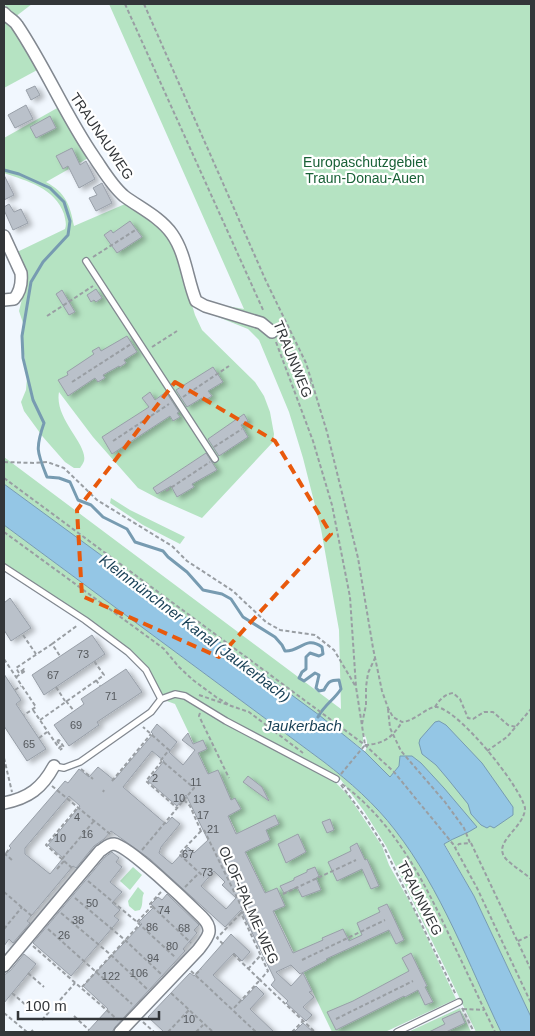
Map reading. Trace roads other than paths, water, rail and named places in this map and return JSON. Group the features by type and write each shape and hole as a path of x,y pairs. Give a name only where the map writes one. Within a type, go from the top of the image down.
{"street":[{"name":"TRAUNAUWEG","path":"4,13 16,23 85,144 112,182 122,194 170,231 182,254 196,301 205,306 261,323 272,332"},
{"path":"4,236 21,273 22,280 19,294 14,299 4,300"},
{"path":"4,803 24,798 32,793 54,766"},
{"path":"4,966 100,851 107,845 115,844 136,857 179,894 202,916 209,926 209,935 198,950 123,1030"}],"lane":[{"path":"86,261 215,459"},
{"path":"4,567 85,620 139,662 152,680 161,699"},
{"path":"54,766 64,768 76,763 151,712 161,699 170,695 180,694 336,780"},
{"path":"397,1032 460,1002"}],"water":[{"name":"Jaukerbach","path":"4,484 319,715 365,752 390,777 399,766 400,756 412,756 421,763 477,827 444,844 474,896 531,1017 531,1032 501,1032 453,928 426,877 395,830 371,802 324,762 4,525"},
{"path":"439,721 446,725 482,763 513,807 513,815 494,828 490,826 487,828 481,825 471,814 468,804 447,778 436,765 422,754 419,743 420,739 435,722"}],"waterway":[{"path":"4,170 19,174 50,188 64,202 70,221 68,235 43,262 31,282 22,336 23,358 33,400 44,423 38,450 47,477 59,478 70,482 78,500 91,505 103,517 127,529 135,542 163,551 187,572 203,590 222,594 231,599 243,617 275,637 285,651 290,651 307,643 322,647 323,654 319,656 310,653 306,657 306,669 299,678 304,681 315,673 319,675 316,688 319,691 324,690 331,681 336,680 339,680 341,689 318,717"}],"park label":[{"name":"Europaschutzgebiet Traun-Donau-Auen","path":"365,170"}],"water label":[{"name":"Kleinmünchner Kanal (Jaukerbach)","path":"195,628"}]}
